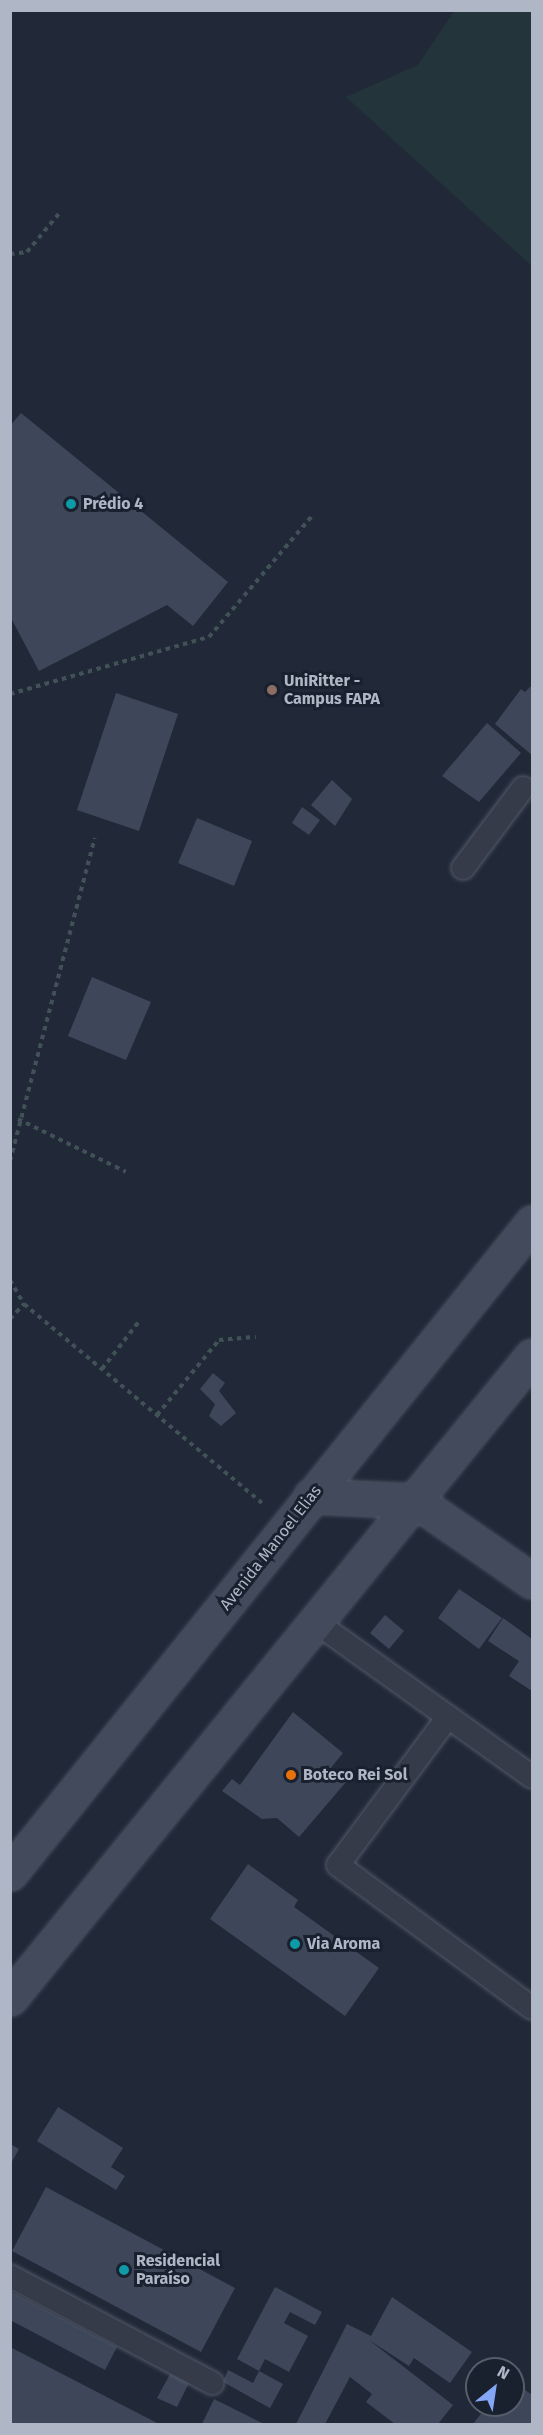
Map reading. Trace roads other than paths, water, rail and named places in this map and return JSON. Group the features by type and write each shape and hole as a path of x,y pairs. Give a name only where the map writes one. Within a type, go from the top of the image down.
{"main road":[{"name":"Avenida Manoel Elias","path":"10,1873 532,1223"},
{"path":"10,1998 532,1356"},
{"path":"311,1496 416,1501 532,1581"}],"lane":[{"path":"463,868 524,788"},
{"path":"316,1623 532,1777"},
{"path":"448,1717 338,1864 532,2008"},
{"path":"10,2276 212,2383"}],"place":[{"name":"Prédio 4","path":"71,504"},
{"name":"UniRitter - Campus FAPA","path":"272,690"},
{"name":"Boteco Rei Sol","path":"291,1775"},
{"name":"Via Aroma","path":"295,1944"},
{"name":"Residencial Paraíso","path":"124,2270"}]}
